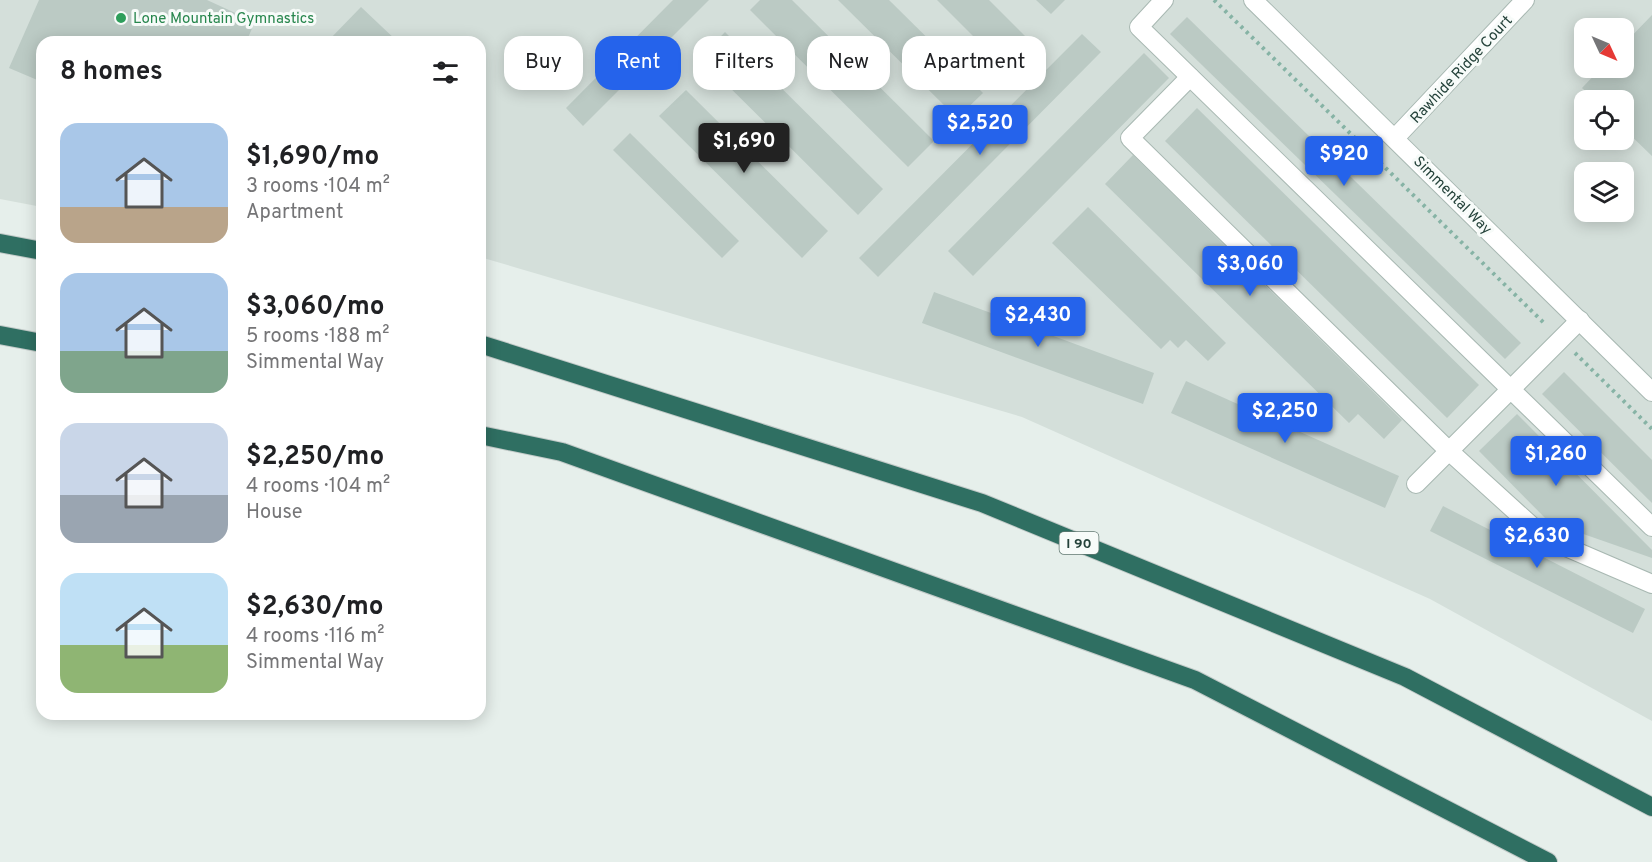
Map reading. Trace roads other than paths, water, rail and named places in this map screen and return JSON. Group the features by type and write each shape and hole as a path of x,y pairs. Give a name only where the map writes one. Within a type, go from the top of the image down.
{"highway":[{"path":"0,243 36,250"},
{"path":"0,334 36,342"},
{"name":"I 90","path":"486,346 982,503 1405,677 1652,807"},
{"path":"486,436 562,452 1195,680 1548,862"}],"street":[{"path":"1164,0 1138,27 1652,527"},
{"name":"Simmental Way","path":"1253,0 1396,137 1652,392"},
{"name":"Rawhide Ridge Court","path":"1396,137 1525,0"},
{"path":"1190,77 1130,138 1449,451 1545,538 1652,584"},
{"path":"1416,484 1580,320"}],"place":[{"name":"Lone Mountain Gymnastics","path":"121,18"}]}
